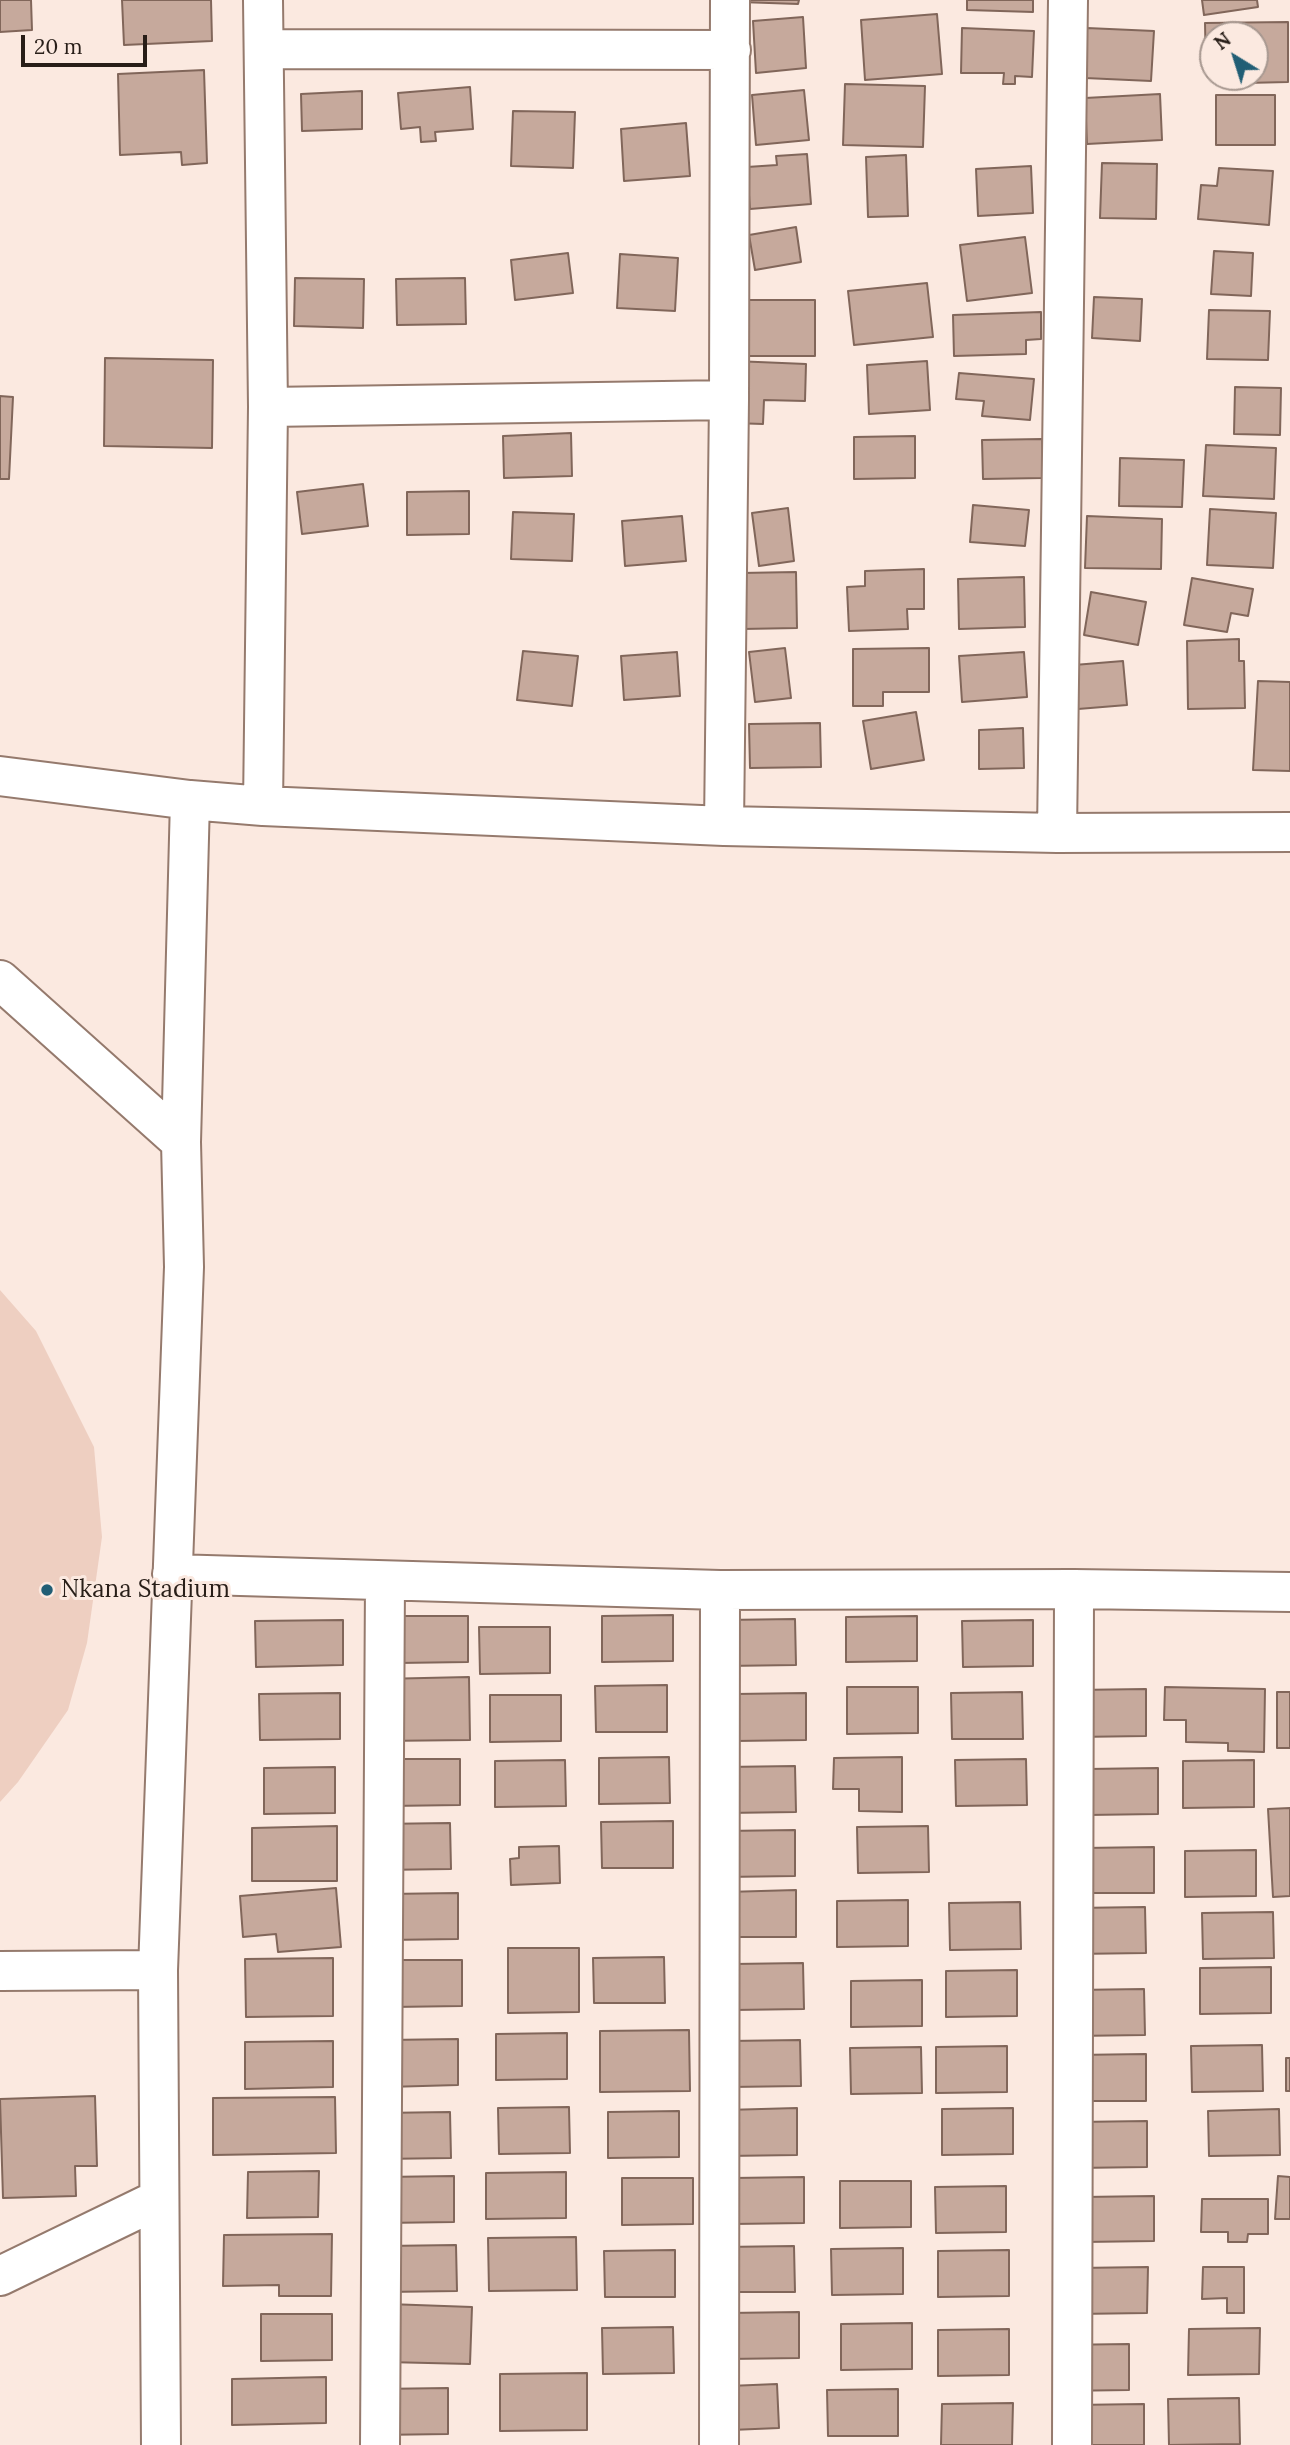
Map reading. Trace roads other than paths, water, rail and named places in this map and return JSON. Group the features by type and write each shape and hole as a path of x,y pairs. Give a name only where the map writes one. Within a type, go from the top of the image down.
{"street":[{"path":"262,806 268,407 263,0"},
{"path":"724,826 730,0"},
{"path":"1057,833 1068,0"},
{"path":"264,49 731,50"},
{"path":"268,407 729,400"},
{"path":"0,776 190,800 262,806 724,826 1057,833 1290,832"},
{"path":"161,2445 158,1970 184,1268 181,1142 190,800"},
{"path":"0,980 181,1142"},
{"path":"172,1574 720,1590 1074,1589 1290,1592"},
{"path":"380,2445 385,1581"},
{"path":"1072,2445 1074,1589"},
{"path":"719,2445 720,1590"},
{"path":"0,1972 158,1970"},
{"path":"0,2276 159,2199"}],"place":[{"name":"Nkana Stadium","path":"47,1590"}]}
